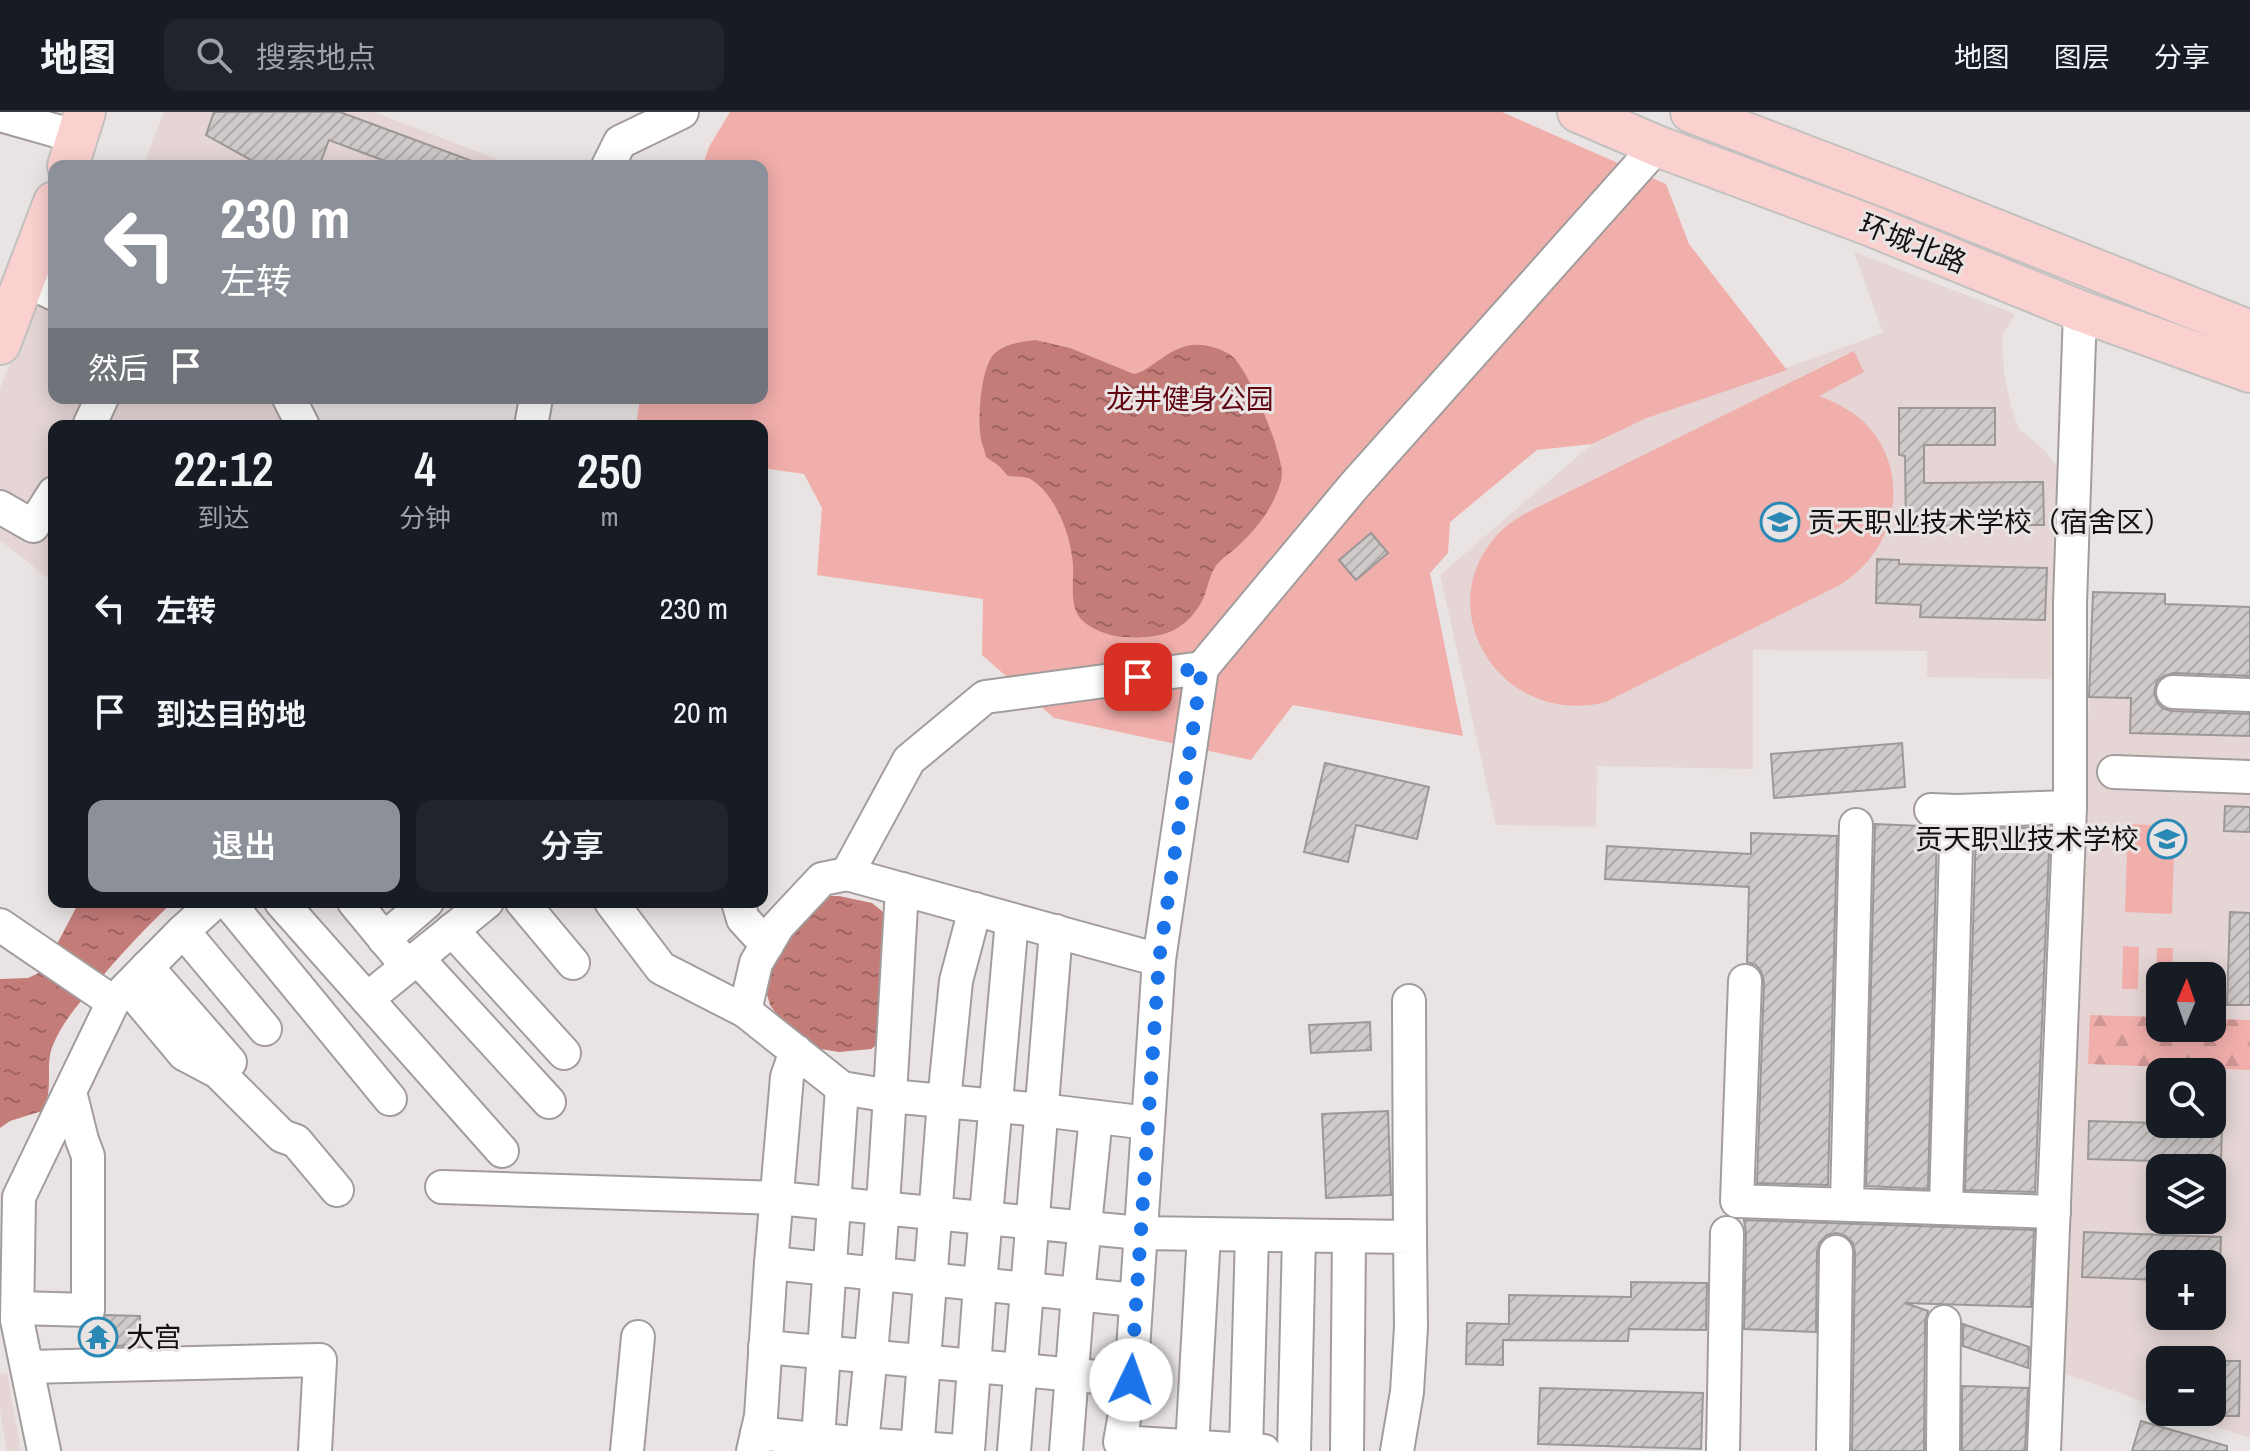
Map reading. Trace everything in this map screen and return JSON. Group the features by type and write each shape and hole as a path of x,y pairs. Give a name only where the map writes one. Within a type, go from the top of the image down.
{"main road":[{"name":"环城北路","path":"1578,112 1664,129 1869,225 2080,311 2250,372"},
{"name":"环城北路","path":"1691,112 2250,331"},
{"path":"0,344 48,218"}],"street":[{"path":"611,160 620,142 682,112"},
{"path":"0,115 75,138"},
{"path":"1264,1451 1119,1447 1131,1380 1159,960 1202,668 1353,487 1664,129"},
{"path":"2044,1451 2070,807 2070,603 2080,311"},
{"path":"0,507 33,526 48,502"},
{"path":"847,874 909,760 985,697 1202,668"},
{"path":"2173,692 2250,695"},
{"path":"2114,772 2250,777"},
{"path":"1946,1207 1944,810 2070,807"},
{"path":"1847,1204 1856,825"},
{"path":"745,1011 756,963 778,926 822,879 847,874 1159,960"},
{"path":"861,1448 882,1208 902,889"},
{"path":"44,1451 17,1320 9,1247 19,1197 120,986 208,908"},
{"path":"233,908 390,1099"},
{"path":"286,908 502,1151"},
{"path":"360,908 384,939 412,962 549,1102"},
{"path":"384,939 420,908"},
{"path":"367,999 480,908"},
{"path":"527,908 573,963"},
{"path":"616,908 661,968 745,1011 842,1088 890,1096 1148,1123"},
{"path":"740,908 743,919 767,945"},
{"path":"917,1450 956,981 975,909"},
{"path":"968,1451 1012,920"},
{"path":"0,925 47,958 120,986 230,1062"},
{"path":"452,930 564,1053"},
{"path":"183,931 265,1029"},
{"path":"1014,1451 1056,931"},
{"path":"1745,981 1737,1201 2054,1212"},
{"path":"120,986 184,1054 218,1072 282,1136 296,1141 337,1190"},
{"path":"1397,1451 1408,1379 1411,1327 1409,1001"},
{"path":"796,1051 787,1077 761,1416 755,1442 818,1439 861,1448 960,1451"},
{"path":"818,1439 842,1088"},
{"path":"18,1308 88,1310 88,1156 70,1092"},
{"path":"1066,1451 1096,1117"},
{"path":"442,1187 777,1198 1140,1233 1410,1237"},
{"path":"1723,1451 1727,1233"},
{"path":"1192,1447 1204,1234"},
{"path":"1246,1450 1252,1235"},
{"path":"1294,1451 1299,1236"},
{"path":"1347,1451 1349,1236"},
{"path":"1833,1451 1836,1252"},
{"path":"771,1263 1135,1300"},
{"path":"1943,1451 1944,1322"},
{"path":"627,1451 638,1337"},
{"path":"765,1347 1131,1380"},
{"path":"27,1367 320,1360 315,1451"}],"shaded area":[{"path":"164,112 374,112 499,160 145,160"},
{"name":"贡天职业技术学校（宿舍区）","path":"1854,252 2015,314 2002,336 2004,373 2011,406 2019,429 2043,449 2060,470 2052,679 1927,677 1927,651 1753,650 1753,769 1597,766 1596,827 1496,825 1440,575 1592,444 1647,418 1883,333"},
{"path":"42,288 48,291 48,404 292,404 300,420 48,420 48,578 0,540 0,388"},
{"path":"2089,697 2250,701 2250,1438 2215,1426 2226,1426 2226,1346 2146,1346 2146,1402 2062,1373"},
{"path":"7,1373 21,1451 7,1451 0,1410 0,1374"}],"green space":[{"name":"龙井健身公园","path":"730,112 1502,112 1666,184 1689,244 1787,370 1647,418 1592,444 1537,450 1450,522 1448,553 1430,573 1463,736 1293,705 1251,760 1054,718 982,655 983,599 817,575 822,508 804,474 768,469 768,420 637,420 639,404 768,404 768,160 704,160"},
{"path":"1854,351 1864,372 1819,396 1842,406 1862,420 1878,440 1889,462 1893,485 1892,508 1886,530 1860,570 1840,585 1606,702 1568,706 1535,697 1507,680 1486,655 1473,626 1471,594 1479,561 1501,531 1532,510"},
{"path":"2128,824 2175,826 2172,914 2125,912"},
{"path":"2123,946 2139,947 2138,989 2122,989"},
{"path":"2157,948 2173,948 2172,962 2157,962"},
{"path":"2090,1015 2146,1017 2146,1042 2226,1042 2226,1019 2250,1020 2250,1070 2226,1069 2226,1058 2146,1058 2146,1066 2088,1064"}],"water":[{"path":"1035,340 1070,348 1134,374 1184,347 1209,346 1233,357 1256,394 1280,462 1282,475 1279,488 1255,529 1216,566 1203,599 1178,628 1148,637 1118,637 1085,623 1075,608 1072,554 1066,530 1049,496 1032,480 1008,476 986,457 981,441 980,408 986,370 994,354 1003,347"},
{"path":"819,896 839,896 872,903 894,921 890,1036 871,1049 839,1052 808,1047 784,1025 770,1005 762,977 770,951"},
{"path":"76,908 167,908 114,963 62,1028 50,1053 48,1095 42,1111 10,1121 0,1128 0,979 28,978 43,971"}],"building":[{"path":"214,112 340,112 469,160 382,160 329,140 321,160 251,160 206,135"},
{"path":"1899,408 1995,408 1995,445 1924,445 1924,483 2043,482 2044,525 1906,526 1905,456 1899,455"},
{"path":"1371,533 1388,553 1356,580 1339,560"},
{"path":"1877,559 1899,560 1899,564 2047,568 2045,620 1920,617 1921,605 1876,603"},
{"path":"2093,592 2165,594 2165,604 2250,607 2250,676 2173,673 2157,681 2154,692 2162,708 2171,711 2250,714 2250,736 2130,733 2131,698 2089,697"},
{"path":"1902,743 1905,787 1774,798 1771,754"},
{"path":"1325,763 1429,787 1417,839 1356,825 1348,862 1304,852"},
{"path":"2225,806 2250,807 2250,832 2224,831"},
{"path":"1875,824 1937,829 1928,1189 1866,1186"},
{"path":"2050,827 2035,1192 1965,1190 1976,829"},
{"path":"1751,833 1837,836 1828,1185 1757,1183 1764,982 1756,965 1747,962 1749,887 1605,879 1607,846 1751,854"},
{"path":"2230,912 2250,913 2250,1005 2227,1005"},
{"path":"1370,1022 1371,1050 1311,1053 1309,1025"},
{"path":"1388,1111 1391,1195 1326,1198 1322,1114"},
{"path":"2089,1121 2146,1123 2146,1138 2222,1138 2221,1154 2146,1154 2146,1161 2088,1159"},
{"path":"1744,1220 2034,1230 2031,1307 1905,1303 1928,1311 1925,1322 1924,1451 1852,1451 1853,1243 1837,1233 1827,1235 1819,1243 1816,1332 1744,1329"},
{"path":"2084,1232 2221,1237 2221,1250 2146,1250 2146,1279 2082,1277"},
{"path":"1631,1282 1707,1283 1706,1330 1629,1329 1628,1341 1503,1340 1503,1365 1466,1364 1467,1323 1509,1324 1509,1295 1631,1297"},
{"path":"106,1315 140,1316 139,1345 88,1347 88,1329 98,1326"},
{"path":"1963,1324 2029,1347 2028,1368 1963,1346"},
{"path":"2226,1361 2240,1361 2239,1416 2226,1416"},
{"path":"1962,1386 2028,1388 2025,1451 1962,1451"},
{"path":"1540,1388 1703,1393 1701,1449 1538,1444"},
{"path":"2141,1421 2146,1422 2146,1426 2158,1426 2227,1446 2227,1451 2132,1451"}],"place":[{"name":"贡天职业技术学校（宿舍区）","path":"1780,522"},
{"name":"贡天职业技术学校","path":"2167,839"},
{"name":"大宫","path":"98,1337"}],"route":[{"path":"1131,1380 1159,960 1202,668 1138,677"}]}
